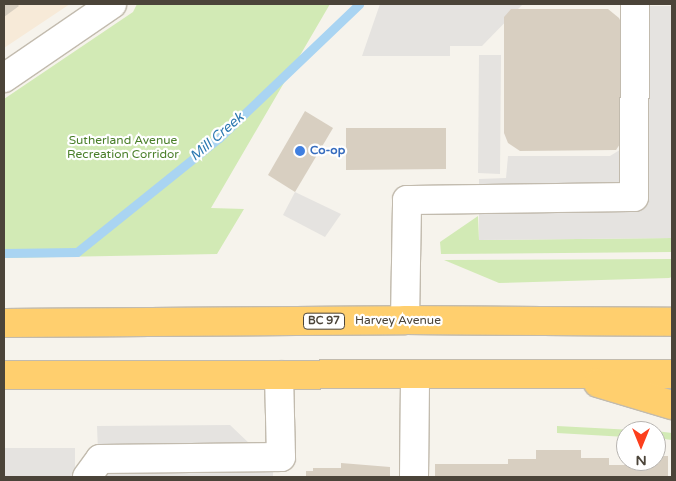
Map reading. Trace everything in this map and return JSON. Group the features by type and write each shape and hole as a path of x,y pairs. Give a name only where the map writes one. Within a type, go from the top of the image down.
{"highway":[{"path":"644,323 672,304"},
{"name":"Harvey Avenue","path":"4,323 405,320 672,322"},
{"path":"4,375 415,376 672,374"},
{"path":"570,375 672,405"}],"street":[{"path":"4,78 112,4"},
{"path":"405,320 407,200 634,196 635,4"},
{"path":"87,477 100,460 284,467 279,375"},
{"path":"414,477 415,376"}],"shaded area":[{"path":"4,4 70,4 4,48"},
{"path":"380,4 523,4 482,46 450,46 450,56 362,56"},
{"path":"623,6 672,6 672,238 479,240 479,179 506,178 508,156 610,156 623,148"},
{"path":"479,55 501,55 500,174 478,173"},
{"path":"295,192 341,214 325,237 283,215"},
{"path":"230,425 251,445 273,471 273,477 4,477 4,448 75,448 75,471 98,452 97,426"}],"green space":[{"name":"Sutherland Avenue Recreation Corridor","path":"137,4 330,4 211,208 244,209 217,254 4,258 4,99 133,12"},
{"path":"478,216 479,240 672,238 672,252 441,254 440,242"},
{"path":"672,259 672,277 669,278 499,283 444,260"},
{"path":"557,426 616,429 616,436 557,433"},
{"path":"666,432 672,433 672,440 666,439"}],"building":[{"path":"4,4 17,4 19,6 4,17"},
{"path":"511,9 608,9 619,18 622,24 622,141 616,150 520,151 508,143 504,133 504,17"},
{"name":"Co-op","path":"305,111 333,128 295,192 268,175"},
{"path":"346,128 446,128 446,169 346,170"},
{"path":"536,450 581,450 581,458 609,458 609,465 616,465 616,471 666,471 666,456 668,456 668,477 435,477 435,464 508,464 508,459 536,459"},
{"path":"341,463 390,467 390,477 306,477 306,471 313,471 313,468 341,468"}],"waterway":[{"name":"Mill Creek","path":"4,253 77,252 219,138 359,4"}],"place":[{"name":"Co-op","path":"300,151"}]}
